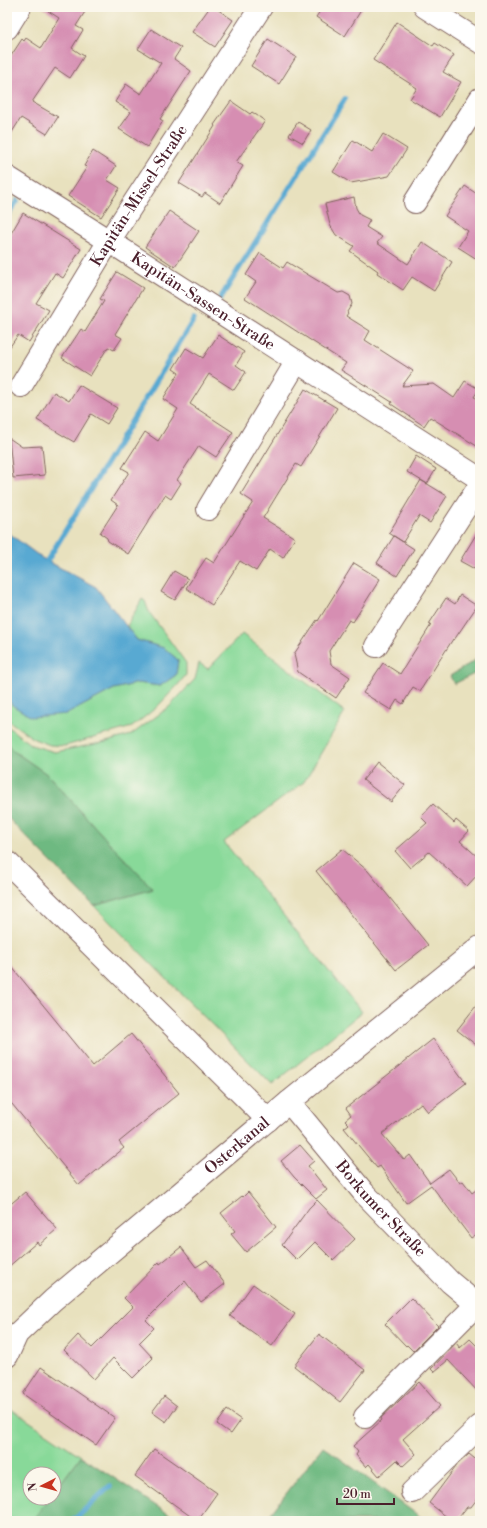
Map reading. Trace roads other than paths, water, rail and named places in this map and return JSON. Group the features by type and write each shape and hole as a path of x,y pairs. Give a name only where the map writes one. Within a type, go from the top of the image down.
{"street":[{"path":"7,28 20,7"},
{"name":"Kapitän-Missel-Straße","path":"21,386 109,241 261,7"},
{"path":"425,7 480,42"},
{"path":"415,202 480,99"},
{"name":"Kapitän-Sassen-Straße","path":"7,177 297,361 478,489"},
{"path":"208,509 297,361"},
{"path":"376,646 478,489"},
{"path":"7,862 268,1120"},
{"name":"Osterkanal","path":"7,1356 17,1334 53,1300 289,1102 480,947"},
{"name":"Borkumer Straße","path":"289,1102 364,1193 450,1282 478,1305"},
{"path":"365,1418 478,1305"},
{"path":"412,1492 480,1426"}],"water":[{"path":"7,532 42,558 96,587 137,640 164,648 178,660 176,675 160,686 138,683 114,689 67,714 31,717 12,705 7,698"}],"waterway":[{"path":"220,299 345,99"},
{"path":"7,216 17,201"},
{"path":"47,561 194,319"},
{"path":"73,1521 110,1486"}]}
